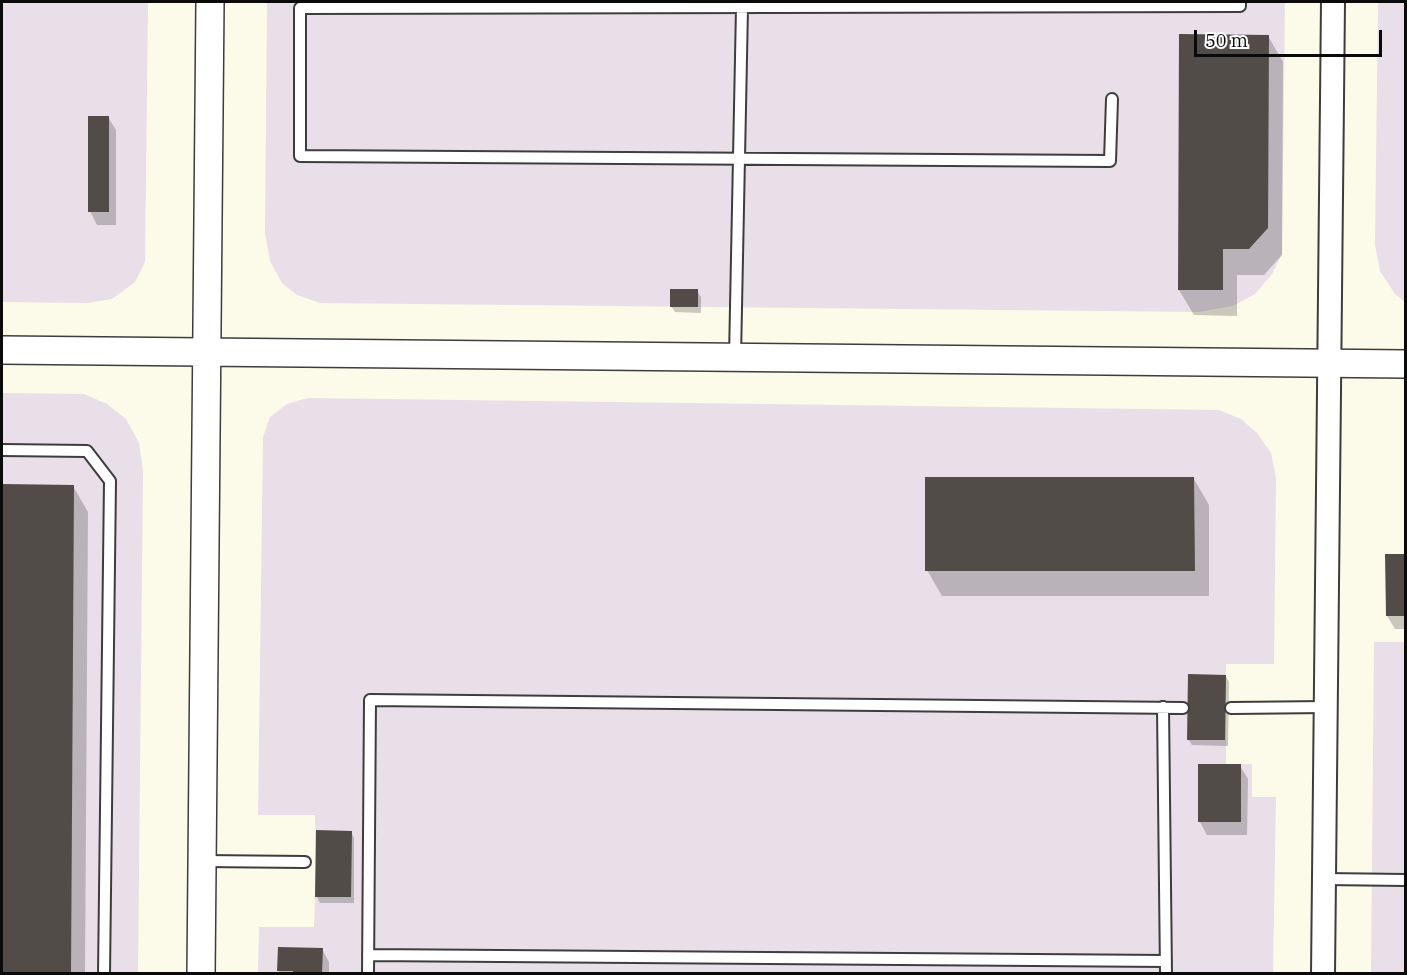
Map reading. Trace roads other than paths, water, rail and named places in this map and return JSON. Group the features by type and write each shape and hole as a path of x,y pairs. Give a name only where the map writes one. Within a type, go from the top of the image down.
{"street":[{"path":"201,974 210,2"},
{"path":"1323,974 1333,2"},
{"path":"2,351 1406,364"}],"lane":[{"path":"1112,99 1110,160 300,156 300,5 742,8 1004,4 1240,6 1240,2"},
{"path":"735,357 742,8"},
{"path":"2,450 87,451 110,481 104,974"},
{"path":"368,974 364,862 370,700 1183,708"},
{"path":"1163,707 1166,974"},
{"path":"1231,708 1326,707"},
{"path":"202,861 305,862"},
{"path":"1324,879 1406,879"},
{"path":"368,955 1166,961"}]}
